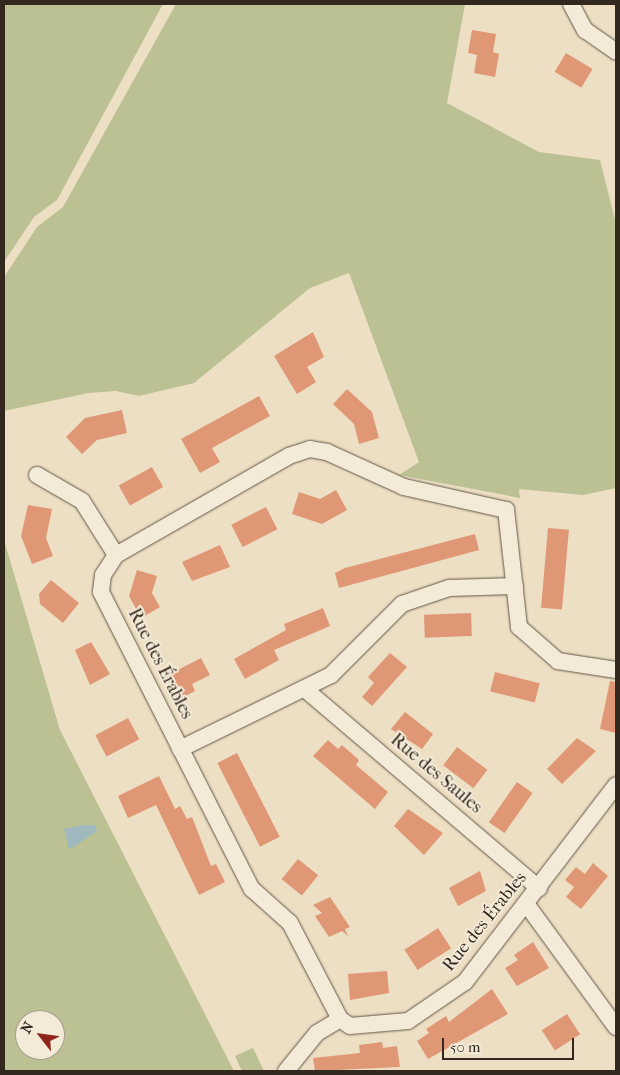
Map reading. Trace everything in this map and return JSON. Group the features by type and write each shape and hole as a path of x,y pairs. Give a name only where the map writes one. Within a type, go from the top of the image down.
{"street":[{"path":"572,4 585,30 616,52"},
{"name":"Rue des Érables","path":"616,670 558,661 519,627 506,510 404,487 327,452 310,449 289,456 116,555 103,575 101,592 252,889 290,924 340,1019 350,1026 408,1022 465,982 527,905 616,785"},
{"path":"37,475 82,501 116,555"},
{"path":"180,749 284,695 306,690 331,676 402,604 449,588 515,586"},
{"name":"Rue des Saules","path":"306,690 539,888"},
{"path":"527,905 616,1027"},
{"path":"286,1071 317,1033 340,1019"}],"green space":[{"path":"4,4 163,4 57,200 34,217 4,262"},
{"path":"176,4 465,4 447,103 539,152 600,160 616,224 616,488 583,495 519,489 520,498 399,475 419,462 349,273 310,288 194,383 139,396 116,391 88,393 4,411 4,277 37,227 63,207"},
{"path":"4,540 60,730 234,1071 4,1071"},
{"path":"253,1048 264,1071 242,1071 235,1056"}],"water":[{"path":"82,825 95,825 97,831 69,850 64,829"}],"building":[{"path":"472,30 496,34 493,52 499,54 495,77 474,73 477,55 468,53"},
{"path":"566,53 593,69 581,88 555,72"},
{"path":"313,332 324,357 307,367 316,382 297,394 274,356"},
{"path":"347,389 372,412 379,438 359,444 354,424 333,404"},
{"path":"259,396 270,416 212,448 220,462 200,473 181,439"},
{"path":"122,410 127,433 97,440 82,454 66,437 85,418"},
{"path":"152,467 163,487 130,506 119,485"},
{"path":"336,490 347,510 322,524 292,514 299,492 320,499"},
{"path":"28,505 52,509 46,538 53,556 32,564 21,536"},
{"path":"266,507 277,529 243,547 231,525"},
{"path":"548,528 569,530 562,610 541,608"},
{"path":"475,534 479,550 339,588 335,573 345,568"},
{"path":"220,545 230,567 192,581 182,562"},
{"path":"137,570 157,576 152,593 160,607 141,618 129,596"},
{"path":"51,580 79,603 63,623 40,604 39,594"},
{"path":"323,608 330,626 274,650 279,660 245,679 234,659 286,630 284,624"},
{"path":"471,613 472,636 425,638 424,615"},
{"path":"91,642 110,674 90,685 75,650"},
{"path":"390,653 407,667 372,706 362,697 374,683 368,677"},
{"path":"201,658 210,675 192,684 195,691 178,700 166,676"},
{"path":"495,672 540,683 535,703 490,691"},
{"path":"610,681 616,682 616,733 600,729"},
{"path":"405,712 433,734 422,749 391,729"},
{"path":"128,718 139,739 107,757 95,735"},
{"path":"577,738 596,751 562,784 547,769"},
{"path":"328,740 338,749 342,745 359,760 356,765 388,792 375,809 313,756"},
{"path":"457,747 487,770 474,788 443,765"},
{"path":"237,753 280,837 260,847 217,763"},
{"path":"159,776 175,809 180,806 187,819 192,817 211,866 216,864 225,882 199,895 156,805 128,818 118,796"},
{"path":"517,782 533,793 504,833 489,822"},
{"path":"408,809 443,833 424,855 394,826"},
{"path":"298,859 318,875 302,896 282,879"},
{"path":"593,863 608,876 581,909 566,897 574,887 565,880 576,867 585,874"},
{"path":"480,871 486,891 458,906 449,888"},
{"path":"330,897 350,927 345,929 348,936 342,931 329,937 315,916 322,913 313,905"},
{"path":"438,928 451,948 418,970 404,950"},
{"path":"533,942 549,968 517,986 505,968 518,960 514,955"},
{"path":"387,971 389,993 350,1000 348,974"},
{"path":"492,989 508,1014 428,1059 417,1041 429,1033 426,1029 446,1016 449,1022"},
{"path":"567,1014 580,1034 555,1050 542,1030"},
{"path":"382,1042 383,1048 397,1046 400,1067 315,1071 313,1058 360,1053 359,1045"}]}
